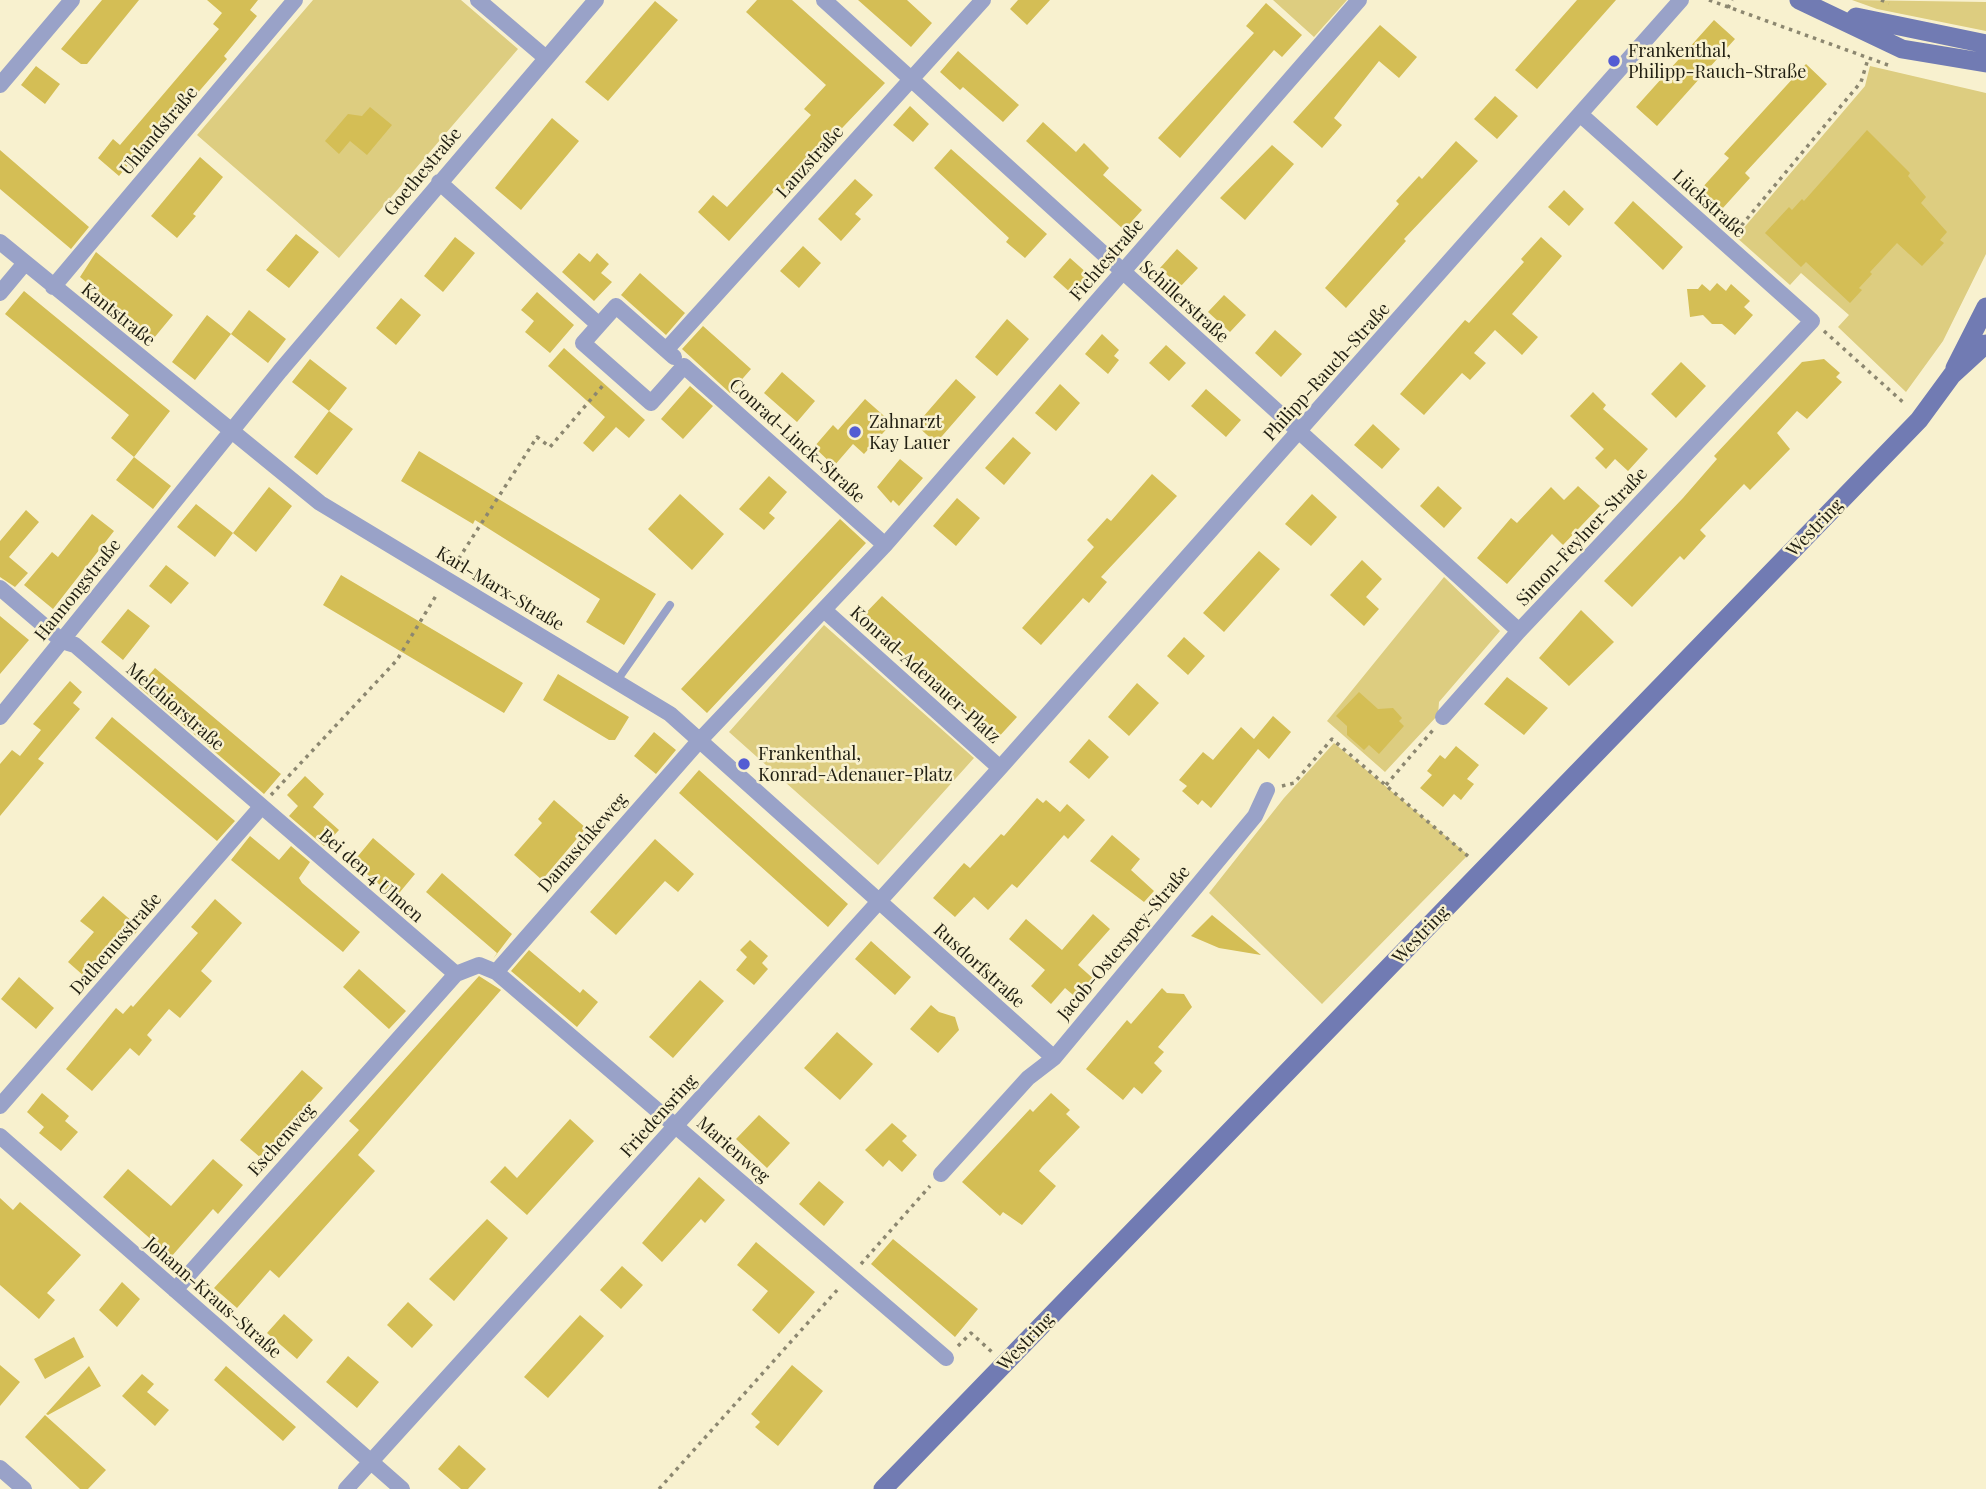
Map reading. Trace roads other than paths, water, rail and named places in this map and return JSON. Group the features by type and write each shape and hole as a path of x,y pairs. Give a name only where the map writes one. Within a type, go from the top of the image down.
{"main road":[{"path":"1799,0 1902,49 1986,63"},
{"path":"1824,10 1986,44"},
{"name":"Westring","path":"883,1489 1882,459 1919,419 1952,375 1986,307"},
{"name":"Westring","path":"1952,375 1986,344"}],"street":[{"path":"1,82 72,0"},
{"name":"Uhlandstraße","path":"53,287 295,0"},
{"path":"478,0 546,58"},
{"name":"Goethestraße","path":"231,433 439,182 596,0"},
{"name":"Schillerstraße","path":"824,0 910,81 1519,631"},
{"name":"Lanzstraße","path":"666,350 983,0"},
{"name":"Fichtestraße","path":"885,545 1359,0"},
{"name":"Philipp-Rauch-Straße","path":"1000,768 1681,0"},
{"name":"Lückstraße","path":"1581,115 1812,321"},
{"path":"439,182 598,325 583,343 651,403 684,366"},
{"name":"Kantstraße","path":"0,242 231,433"},
{"path":"0,293 25,263"},
{"name":"Conrad-Linck-Straße","path":"598,325 616,306 885,545"},
{"name":"Simon-Feylner-Straße","path":"1443,718 1519,631 1812,321"},
{"name":"Karl-Marx-Straße","path":"231,433 320,503 670,714 699,741"},
{"name":"Hannongstraße","path":"0,717 231,433"},
{"name":"Konrad-Adenauer-Platz","path":"699,741 885,545"},
{"name":"Melchiorstraße","path":"0,588 62,641 75,645 261,807"},
{"name":"Konrad-Adenauer-Platz","path":"824,610 1000,768"},
{"path":"699,741 879,902"},
{"name":"Damaschkeweg","path":"496,972 699,741"},
{"name":"Friedensring","path":"346,1489 1000,768"},
{"name":"Jacob-Osterspey-Straße","path":"941,1174 1027,1078 1054,1058 1255,816 1267,790"},
{"name":"Bei den 4 Ulmen","path":"261,807 456,974"},
{"name":"Dathenusstraße","path":"0,1107 261,807"},
{"name":"Rusdorfstraße","path":"879,902 1054,1058"},
{"path":"456,974 479,965 496,972"},
{"name":"Marienweg","path":"496,972 946,1358"},
{"name":"Eschenweg","path":"175,1290 456,974"},
{"name":"Johann-Kraus-Straße","path":"0,1136 402,1489"},
{"path":"0,1468 24,1489"}],"lane":[{"path":"616,682 670,605"}],"place":[{"name":"Frankenthal, Philipp-Rauch-Straße","path":"1614,61"},
{"name":"Zahnarzt Kay Lauer","path":"855,432"},
{"name":"Frankenthal, Konrad-Adenauer-Platz","path":"744,764"}]}
